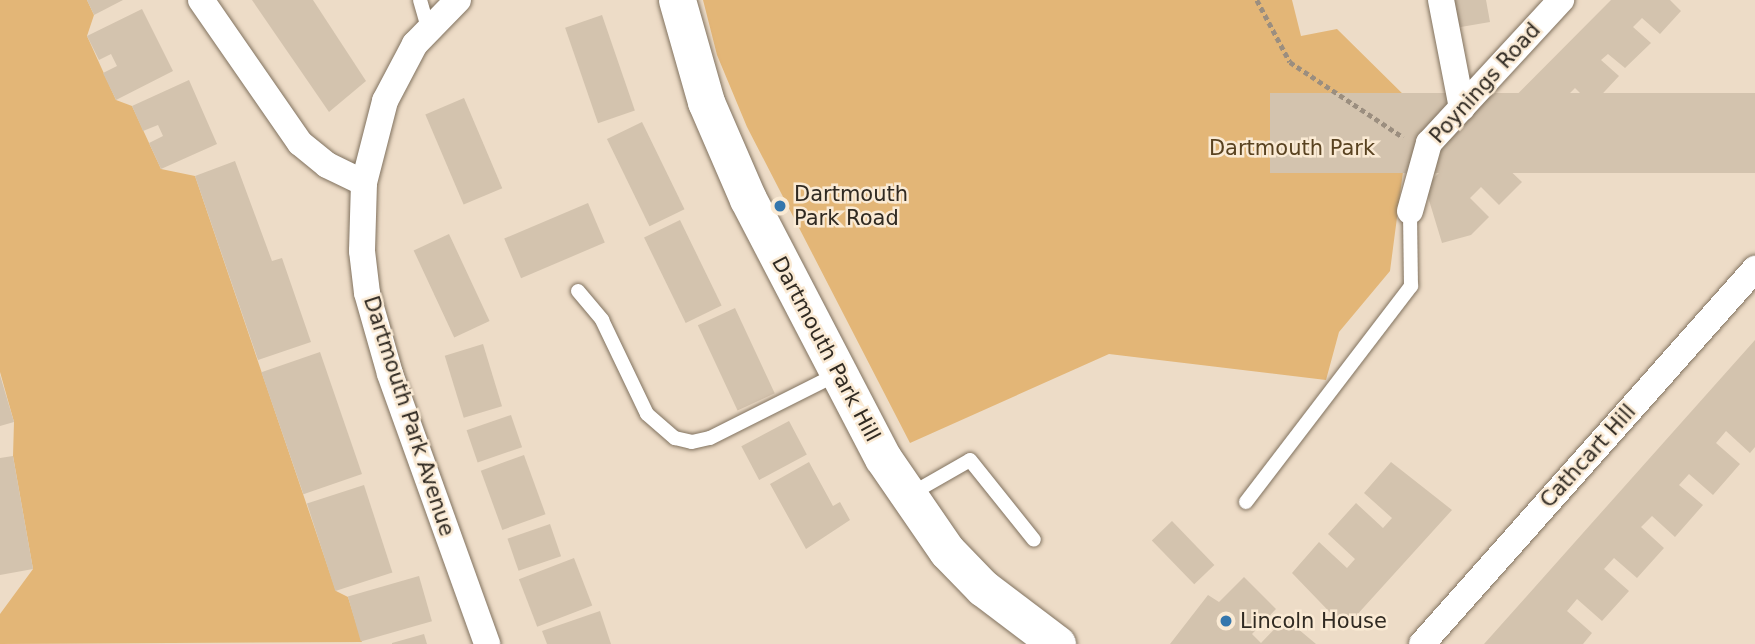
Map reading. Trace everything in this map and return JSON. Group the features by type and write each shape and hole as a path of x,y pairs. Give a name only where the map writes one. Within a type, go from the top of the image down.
{"street":[{"path":"201,0 300,143 327,165 364,183"},
{"name":"Dartmouth Park Avenue","path":"458,0 428,28 391,86 377,120 364,183 362,251 374,324 487,644"},
{"name":"Dartmouth Park Hill","path":"677,0 706,102 748,199 837,374 908,496 947,551 984,588 1057,644"},
{"path":"1441,0 1462,108"},
{"name":"Poynings Road","path":"1410,211 1425,150 1561,0"},
{"name":"Cathcart Hill","path":"1422,644 1755,269"}],"lane":[{"path":"420,0 428,28"},
{"path":"1246,502 1410,286 1410,211"},
{"path":"578,291 602,320 647,414 675,438 692,442 710,438 837,374"},
{"path":"908,496 970,460 1034,540"}],"path":[{"path":"1257,0 1290,62 1425,150"}],"green space":[{"path":"0,0 87,0 94,15 87,36 116,100 132,106 161,169 195,176 336,591 348,597 362,642 0,644 0,614 33,569 13,456 14,422 0,372"},
{"name":"Dartmouth Park","path":"703,0 1292,0 1301,36 1337,29 1412,103 1390,271 1339,332 1326,380 1109,354 910,443 747,127 717,55"}],"building":[{"path":"87,0 123,0 94,15"},
{"path":"252,0 313,0 366,81 329,112"},
{"path":"1449,0 1486,0 1490,22 1455,28"},
{"path":"1611,0 1670,0 1681,11 1660,34 1642,18 1633,27 1651,43 1625,68 1608,54 1601,60 1619,76 1592,105 1575,88 1564,99 1583,117 1562,139 1545,122 1534,132 1552,150 1530,173 1512,155 1503,164 1522,182 1499,205 1481,187 1470,198 1489,217 1471,235 1442,243 1425,187"},
{"path":"142,9 173,71 116,100 103,73 117,66 111,54 99,60 87,36"},
{"path":"602,15 635,110 598,123 565,28"},
{"path":"189,80 217,144 161,169 149,143 163,136 158,125 143,131 132,106"},
{"path":"1270,93 1755,93 1755,173 1270,173"},
{"path":"464,98 502,188 464,205 425,114"},
{"path":"642,122 685,209 649,226 607,139"},
{"path":"235,161 272,261 282,258 311,342 258,360 195,176"},
{"path":"588,203 605,243 521,278 504,239"},
{"path":"680,220 722,305 686,323 644,238"},
{"path":"449,234 490,321 454,337 414,250"},
{"path":"735,308 775,393 738,411 698,325"},
{"path":"1755,340 1755,447 1750,453 1726,431 1716,443 1740,464 1713,495 1689,474 1679,485 1703,505 1675,537 1652,516 1641,527 1664,548 1637,578 1614,558 1604,569 1629,591 1602,621 1577,599 1567,611 1592,633 1583,644 1484,644"},
{"path":"483,344 502,406 464,418 445,356"},
{"path":"320,352 362,474 303,494 261,372"},
{"path":"0,375 14,422 0,426"},
{"path":"511,415 522,447 478,462 467,430"},
{"path":"789,421 807,455 759,480 741,446"},
{"path":"524,455 546,514 502,530 481,471"},
{"path":"13,456 33,569 0,575 0,458"},
{"path":"809,462 833,506 840,502 850,520 806,549 770,484"},
{"path":"1391,462 1452,510 1345,628 1292,573 1319,542 1347,568 1355,559 1328,534 1356,503 1383,528 1392,518 1364,493"},
{"path":"364,485 392,572 335,591 307,504"},
{"path":"1172,521 1214,565 1194,584 1152,540"},
{"path":"550,524 561,556 519,571 507,539"},
{"path":"574,558 592,606 537,627 519,579"},
{"path":"419,576 432,621 361,642 348,596"},
{"name":"Lincoln House","path":"1244,577 1276,609 1252,634 1261,643 1285,618 1316,644 1170,644 1208,595 1219,602"},
{"path":"600,611 611,644 547,644 542,631"},
{"path":"424,634 427,644 392,644 392,643"}],"place":[{"name":"Dartmouth Park Road","path":"780,206"},
{"name":"Lincoln House","path":"1226,621"}]}
